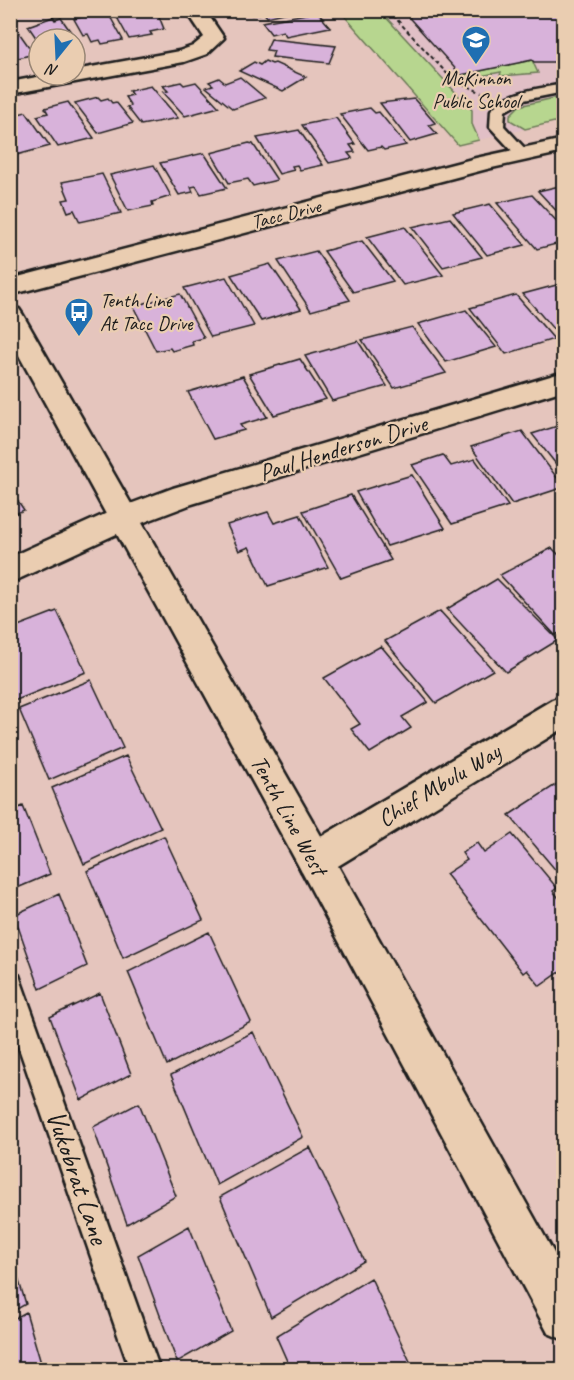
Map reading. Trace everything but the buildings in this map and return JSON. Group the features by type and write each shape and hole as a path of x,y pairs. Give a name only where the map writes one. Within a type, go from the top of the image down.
{"street":[{"path":"10,88 184,56 200,50 214,38 195,10"},
{"name":"Tacc Drive","path":"10,287 522,153 564,145"},
{"name":"Tenth Line West","path":"10,315 315,860 564,1317"},
{"name":"Paul Henderson Drive","path":"10,571 124,518 183,496 564,381"},
{"name":"Chief Mbulu Way","path":"315,860 564,710"}],"lane":[{"path":"522,153 497,127 498,111 504,104 517,98 564,88"},
{"name":"Vukobrat Lane","path":"10,984 145,1370"}],"path":[{"path":"388,10 452,79 483,93"}],"shaded area":[{"name":"McKinnon Public School","path":"340,11 563,11 563,120 458,145"}],"green space":[{"path":"340,11 380,11 472,110 472,124 479,140 458,145"},
{"path":"532,60 538,73 500,76 501,72 466,79 461,75"},
{"path":"563,96 563,120 525,129 510,120 510,115 519,106"}],"place":[{"name":"McKinnon Public School","path":"476,66"},
{"name":"Tenth Line At Tacc Drive","path":"79,338"}]}
